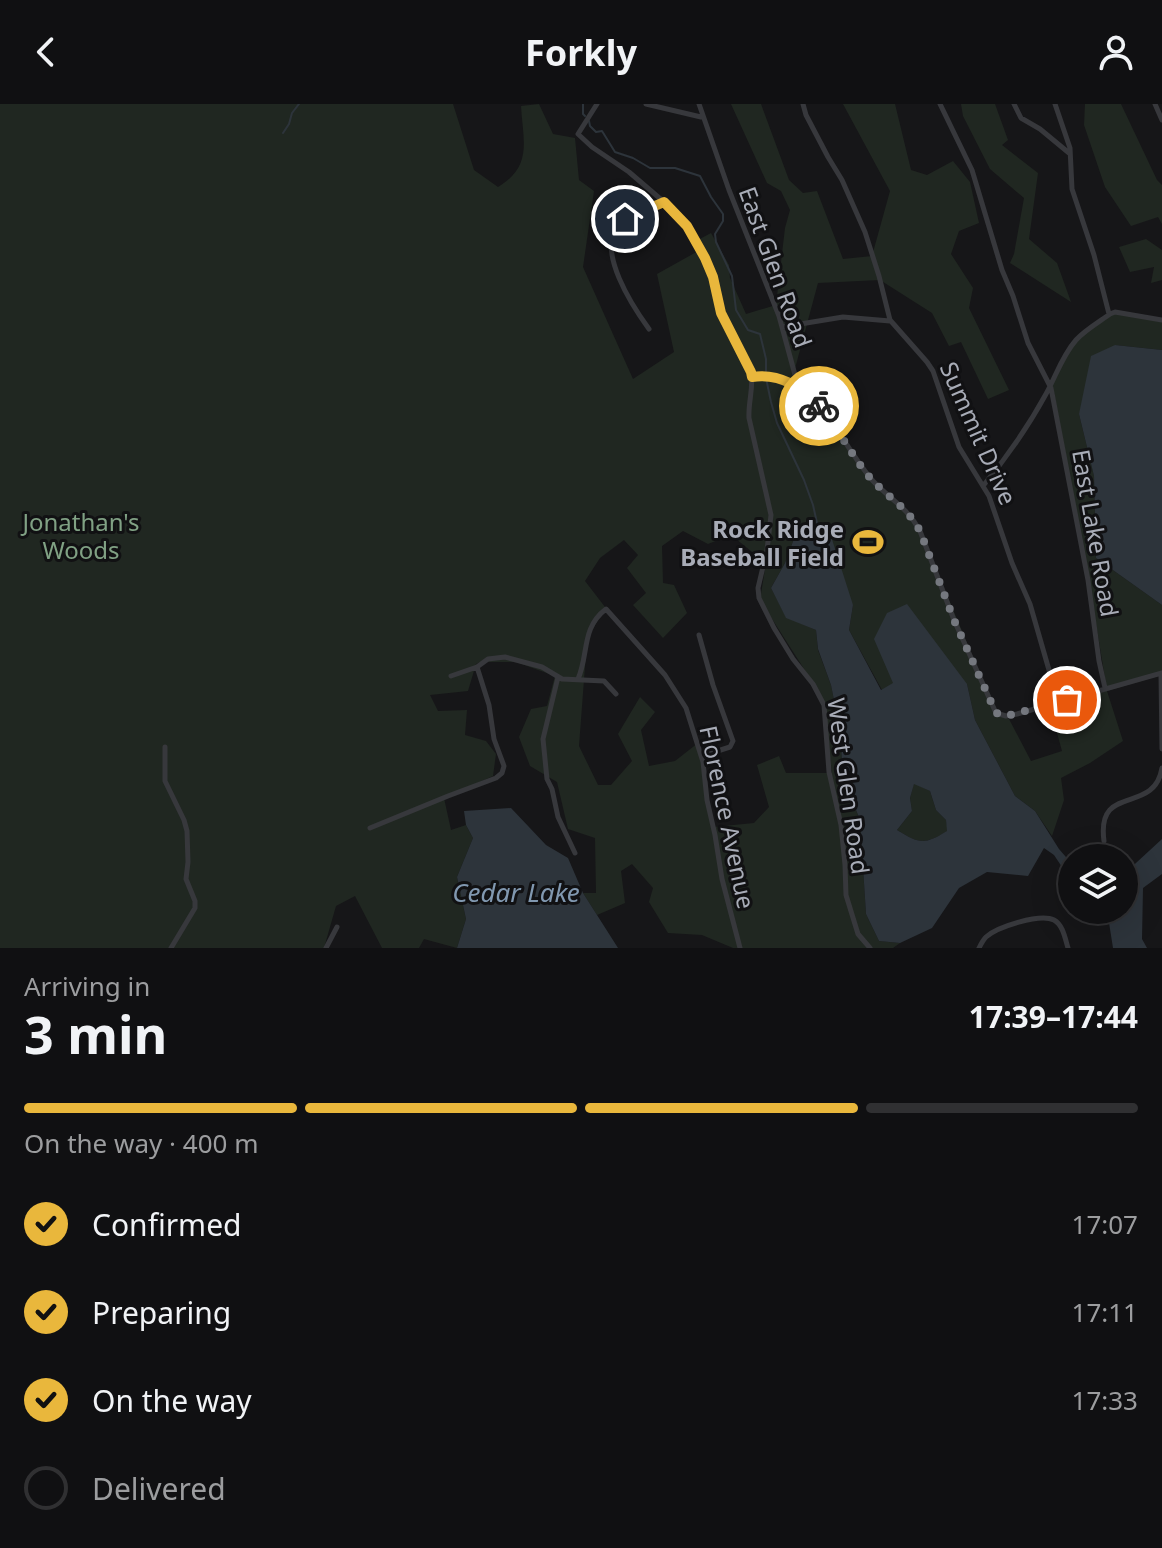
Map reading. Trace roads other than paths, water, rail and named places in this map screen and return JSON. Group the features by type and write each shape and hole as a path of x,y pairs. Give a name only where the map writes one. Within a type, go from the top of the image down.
{"street":[{"name":"West Glen Road","path":"597,104 578,134 629,172 687,226 713,277 721,313 751,372 749,418 771,515 758,588 759,598 774,628 824,705 829,772 841,825 846,895 858,934 870,948"},
{"path":"646,104 702,118"},
{"name":"East Glen Road","path":"699,104 771,293 799,387 823,410 874,482 912,517 996,713 1004,716 1017,714 1067,700"},
{"name":"Summit Drive","path":"803,104 865,232 891,321 933,371 959,447 989,496 1030,604 1051,677 1067,700"},
{"name":"East Lake Road","path":"940,104 972,170 1028,343 1055,401 1105,688"},
{"path":"1014,104 1021,118 1070,154"},
{"path":"1055,104 1068,139 1072,189 1094,255 1109,315"},
{"path":"1155,104 1162,120"},
{"path":"649,329 615,272 613,239 621,222 664,202"},
{"path":"983,486 1025,430 1079,337 1109,315 1122,313 1162,320"},
{"path":"782,327 843,317 891,321"},
{"path":"752,377 769,376 799,387"},
{"name":"Florence Avenue","path":"578,679 590,626 606,609 676,691 686,708 702,756 722,879 740,948"},
{"path":"699,635 733,741 730,747 702,756"},
{"path":"451,676 477,667 488,659 505,657 542,667 558,677 604,681 616,694"},
{"path":"370,828 502,773 504,769 494,739 489,705 477,667"},
{"path":"1067,700 1161,673 1162,749"},
{"path":"558,677 543,739 547,779 558,817 575,853"},
{"path":"165,747 165,781 187,831 186,879 195,901 195,908 171,948"},
{"path":"1104,841 1102,826 1110,809 1150,792 1160,779 1162,768"},
{"path":"979,948 986,938 1007,927 1044,917 1058,922 1068,948"},
{"path":"326,948 337,927"},
{"path":"986,938 989,948"}],"water":[{"path":"1115,345 1162,350 1162,605 1096,558 1094,476 1079,414 1091,356"},
{"path":"829,530 853,605 849,630 881,690 893,683 874,639 887,613 907,604 967,684 975,720 1015,796 1035,811 1058,847 1058,861 1044,848 1028,876 987,872 959,888 932,928 900,943 879,941 866,914 860,820 843,777 840,730 831,685 818,649 816,630 786,618 771,588 795,536","holes":["914,784 930,791 936,810 946,820 947,831 933,839 922,841 897,830 912,811 910,798"]},
{"name":"Cedar Lake","path":"511,808 546,845 568,858 583,893 618,948 457,948 466,919 457,877 473,838 466,825 464,811"},
{"path":"1162,839 1162,874 1143,888 1142,939 1147,948 1113,948 1109,924 1138,924 1138,861"}],"waterway":[{"path":"283,133 299,104"},
{"path":"583,104 585,116"},
{"path":"589,121 596,132 602,131 615,152 650,168 675,168 700,176 723,214 723,221 715,234 716,242 732,276 736,310 748,330 760,334 777,423 804,480 819,532"}],"place":[{"name":"Rock Ridge Baseball Field","path":"868,542"}],"park label":[{"name":"Jonathan's Woods","path":"81,535"}]}
